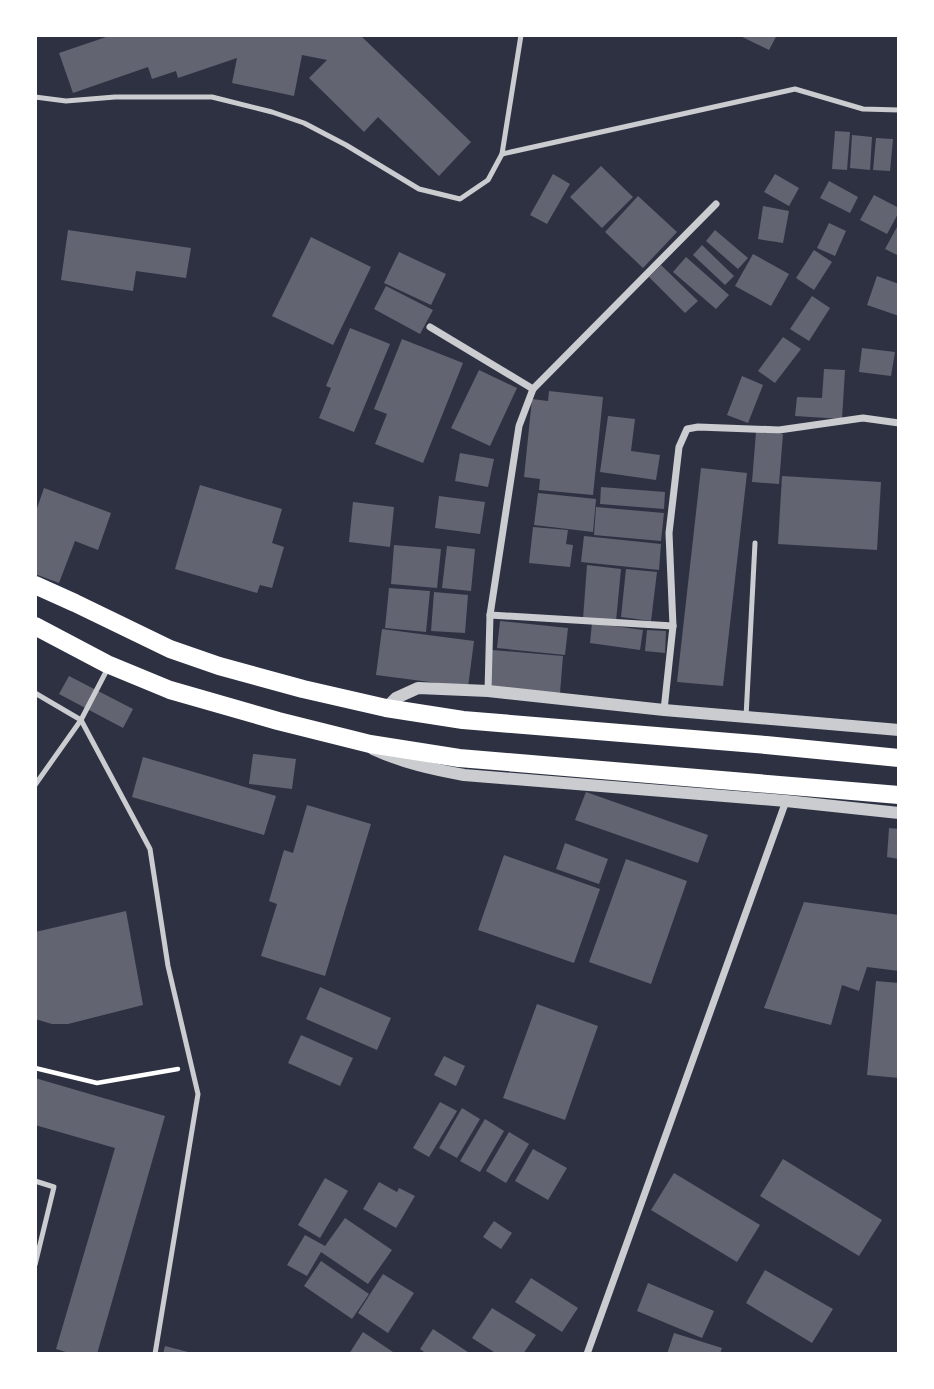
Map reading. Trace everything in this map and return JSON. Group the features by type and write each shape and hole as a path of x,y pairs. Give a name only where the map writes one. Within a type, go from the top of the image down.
{"main road":[{"path":"35,585 170,649 195,658 386,708 463,720 899,758"},
{"path":"35,626 109,665 170,690 357,741 459,758 899,795"}],"street":[{"path":"488,691 490,615 519,426 533,389 716,204"},
{"path":"430,327 533,389"},
{"path":"664,710 673,626 669,533 679,447 687,429 698,426 779,430 863,418 899,423"},
{"path":"490,615 673,626"},
{"path":"386,708 396,698 418,688 488,691 664,710 899,730"},
{"path":"357,741 396,760 464,775 786,801 899,813"},
{"path":"587,1354 786,801"}],"lane":[{"path":"35,97 66,101 115,97 212,97 304,124 346,145 419,189 460,199 488,180 502,154 522,35"},
{"path":"502,154 795,89 863,109 899,110"},
{"path":"746,717 755,543"},
{"path":"35,786 81,720 109,665"},
{"path":"35,694 81,720 150,849 168,966 198,1094 155,1354"},
{"path":"35,1181 54,1187 35,1265"}],"path":[{"path":"35,1068 97,1083 191,1067"}],"building":[{"path":"112,35 360,35 471,142 439,176 378,117 364,132 309,78 327,60 302,55 294,96 232,83 237,58 178,78 176,71 152,79 148,67 73,93 59,53"},
{"path":"738,35 777,35 769,50"},
{"path":"835,131 850,132 847,170 832,169"},
{"path":"852,135 872,137 870,170 850,168"},
{"path":"876,138 893,139 890,171 873,170"},
{"path":"601,166 633,197 602,228 570,197"},
{"path":"553,174 570,184 547,224 530,215"},
{"path":"775,174 799,188 789,206 764,192"},
{"path":"829,181 858,197 850,213 820,198"},
{"path":"874,195 899,208 887,234 860,220"},
{"path":"638,196 677,232 643,268 605,232"},
{"path":"763,206 789,211 783,243 758,239"},
{"path":"829,223 846,231 835,256 817,248"},
{"path":"897,227 899,228 899,256 885,249"},
{"path":"68,230 191,248 186,278 136,271 133,291 61,280"},
{"path":"715,230 748,258 738,269 706,241"},
{"path":"311,237 371,267 333,345 272,316"},
{"path":"702,245 734,276 725,285 693,255"},
{"path":"814,250 832,262 814,290 796,278"},
{"path":"399,252 446,274 431,305 384,283"},
{"path":"753,254 789,274 771,306 735,286"},
{"path":"686,257 729,295 716,309 673,272"},
{"path":"661,265 698,301 685,313 649,277"},
{"path":"877,276 899,284 899,316 867,305"},
{"path":"386,286 433,310 420,334 374,309"},
{"path":"812,296 830,308 809,341 790,329"},
{"path":"350,328 390,344 354,432 319,418 331,388 326,386"},
{"path":"783,337 801,349 775,383 758,371"},
{"path":"402,339 463,363 423,463 375,444 387,414 374,409"},
{"path":"862,348 895,352 891,376 859,372"},
{"path":"824,369 845,370 842,419 795,416 797,397 822,398"},
{"path":"479,370 517,388 490,446 451,428"},
{"path":"742,376 763,385 748,423 727,415"},
{"path":"549,391 603,397 593,495 539,490 540,479 524,477 532,399 548,401"},
{"path":"608,416 635,419 631,451 660,455 656,480 600,472"},
{"path":"756,432 783,434 779,484 752,482"},
{"path":"460,453 494,459 488,487 455,481"},
{"path":"701,468 747,473 723,686 677,682"},
{"path":"782,476 881,482 877,550 778,544"},
{"path":"200,485 282,509 272,543 284,547 272,588 260,585 257,593 175,569"},
{"path":"601,487 665,492 664,509 600,504"},
{"path":"44,488 111,513 98,550 75,541 59,583 35,574 35,514"},
{"path":"538,493 596,499 593,532 534,525"},
{"path":"439,496 485,502 480,534 435,528"},
{"path":"353,502 394,507 390,547 349,542"},
{"path":"596,507 664,513 661,541 594,535"},
{"path":"533,527 568,530 566,544 573,545 570,567 529,563"},
{"path":"584,536 661,544 659,570 581,562"},
{"path":"394,545 441,549 437,588 391,584"},
{"path":"447,546 475,549 471,591 442,588"},
{"path":"587,565 621,569 616,621 583,619"},
{"path":"626,569 657,572 651,621 621,617"},
{"path":"389,588 430,591 426,632 385,628"},
{"path":"434,592 468,595 465,633 431,631"},
{"path":"500,621 568,628 565,655 497,648"},
{"path":"592,623 643,630 640,650 590,643"},
{"path":"382,629 474,641 468,687 376,675"},
{"path":"647,630 666,631 665,653 645,651"},
{"path":"492,650 563,656 560,693 488,687"},
{"path":"69,676 133,709 123,728 59,694"},
{"path":"253,754 296,759 292,789 249,784"},
{"path":"143,757 276,796 264,835 132,797"},
{"path":"586,792 708,835 698,863 575,820"},
{"path":"307,805 371,824 325,976 261,956 277,904 269,901 284,850 293,853"},
{"path":"889,828 899,829 899,859 887,857"},
{"path":"565,843 608,859 599,884 556,869"},
{"path":"504,855 600,889 574,963 478,930"},
{"path":"626,859 687,881 651,984 589,962"},
{"path":"804,902 899,915 899,971 867,967 859,991 842,985 831,1025 764,1008"},
{"path":"126,911 143,1005 68,1024 52,1024 35,1019 35,932"},
{"path":"876,981 899,983 899,1078 867,1075"},
{"path":"320,987 391,1018 377,1050 306,1019"},
{"path":"537,1004 598,1026 565,1120 503,1098"},
{"path":"301,1035 353,1058 340,1086 288,1063"},
{"path":"444,1056 465,1066 456,1086 434,1075"},
{"path":"35,1078 165,1116 97,1354 72,1354 56,1349 115,1148 35,1125"},
{"path":"440,1102 457,1111 429,1157 413,1148"},
{"path":"462,1108 480,1119 457,1158 439,1148"},
{"path":"485,1119 504,1131 480,1172 460,1161"},
{"path":"509,1132 529,1144 506,1183 486,1171"},
{"path":"533,1149 567,1168 548,1200 515,1181"},
{"path":"783,1159 882,1220 859,1256 760,1196"},
{"path":"674,1173 760,1225 737,1262 651,1210"},
{"path":"325,1178 348,1191 320,1238 298,1225"},
{"path":"379,1182 397,1192 399,1188 415,1196 396,1228 363,1209"},
{"path":"345,1218 392,1250 368,1284 321,1252 307,1276 287,1265 305,1235 325,1246"},
{"path":"494,1221 512,1233 501,1249 483,1237"},
{"path":"321,1261 369,1294 352,1319 304,1286"},
{"path":"765,1270 833,1309 812,1343 746,1303"},
{"path":"383,1274 414,1293 388,1333 358,1313"},
{"path":"531,1278 578,1308 562,1332 515,1302"},
{"path":"648,1283 714,1311 702,1338 637,1311"},
{"path":"492,1308 536,1335 523,1354 497,1354 472,1338"},
{"path":"433,1329 471,1354 427,1354 420,1349"},
{"path":"363,1332 396,1354 349,1354"},
{"path":"674,1333 722,1348 720,1354 667,1354"},
{"path":"165,1346 192,1353 192,1354 163,1354"}]}
